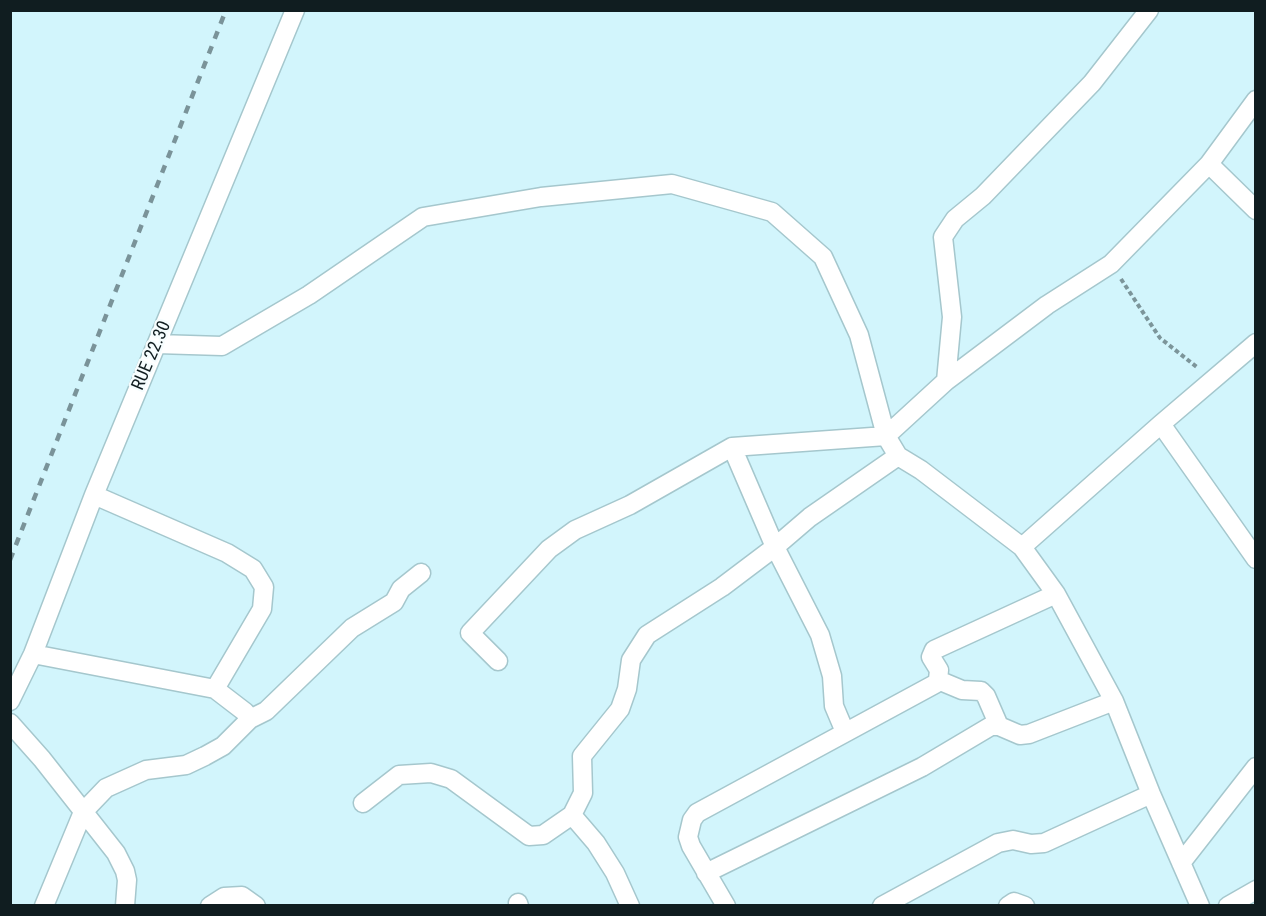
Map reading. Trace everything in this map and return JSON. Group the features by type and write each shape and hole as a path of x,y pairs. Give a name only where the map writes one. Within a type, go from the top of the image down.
{"street":[{"name":"RUE 22.30","path":"10,701 33,654 94,495 295,10"},
{"path":"946,381 952,317 944,237 955,219 983,196 1092,83 1149,10"},
{"path":"498,661 470,633 549,549 575,530 630,505 732,447 886,436 946,381 1047,305 1111,264 1209,164 1256,100"},
{"path":"1209,164 1256,210"},
{"path":"157,344 222,346 309,295 423,217 541,197 672,184 772,212 823,257 859,335 886,436 898,456 921,470 1022,547 1056,594 1114,700 1151,794 1200,906"},
{"path":"1022,547 1256,343"},
{"path":"1161,424 1256,559"},
{"path":"732,447 775,547 820,635 832,676 834,706 845,732"},
{"path":"363,803 399,775 431,773 451,779 530,836 543,835 572,815 583,793 582,756 620,709 627,689 631,660 647,635 722,587 810,517 898,456"},
{"path":"94,495 227,553 254,569 264,587 262,609 215,689"},
{"path":"44,906 83,812 106,788 146,770 186,765 223,746 250,719 266,711 352,628 394,602 401,589 421,573"},
{"path":"726,906 688,837 692,820 697,813 935,684 939,670 931,657 934,650 1056,594"},
{"path":"33,654 215,689 245,712 250,719"},
{"path":"938,680 962,690 981,691 986,696 999,726"},
{"path":"706,873 922,766 991,726 999,726 1020,735 1029,734 1114,700"},
{"path":"10,723 42,759 116,853 127,880 125,906"},
{"path":"1181,863 1256,767"},
{"path":"882,906 998,843 1013,840 1031,844 1044,843 1151,794"},
{"path":"572,815 596,843 615,873 630,906"},
{"path":"1228,906 1256,890"},
{"path":"210,906 224,897 242,896 256,906"},
{"path":"1008,906 1014,902 1025,906"}],"path":[{"path":"1111,264 1160,338 1212,380"}],"railway":[{"path":"10,560 226,10"}]}
